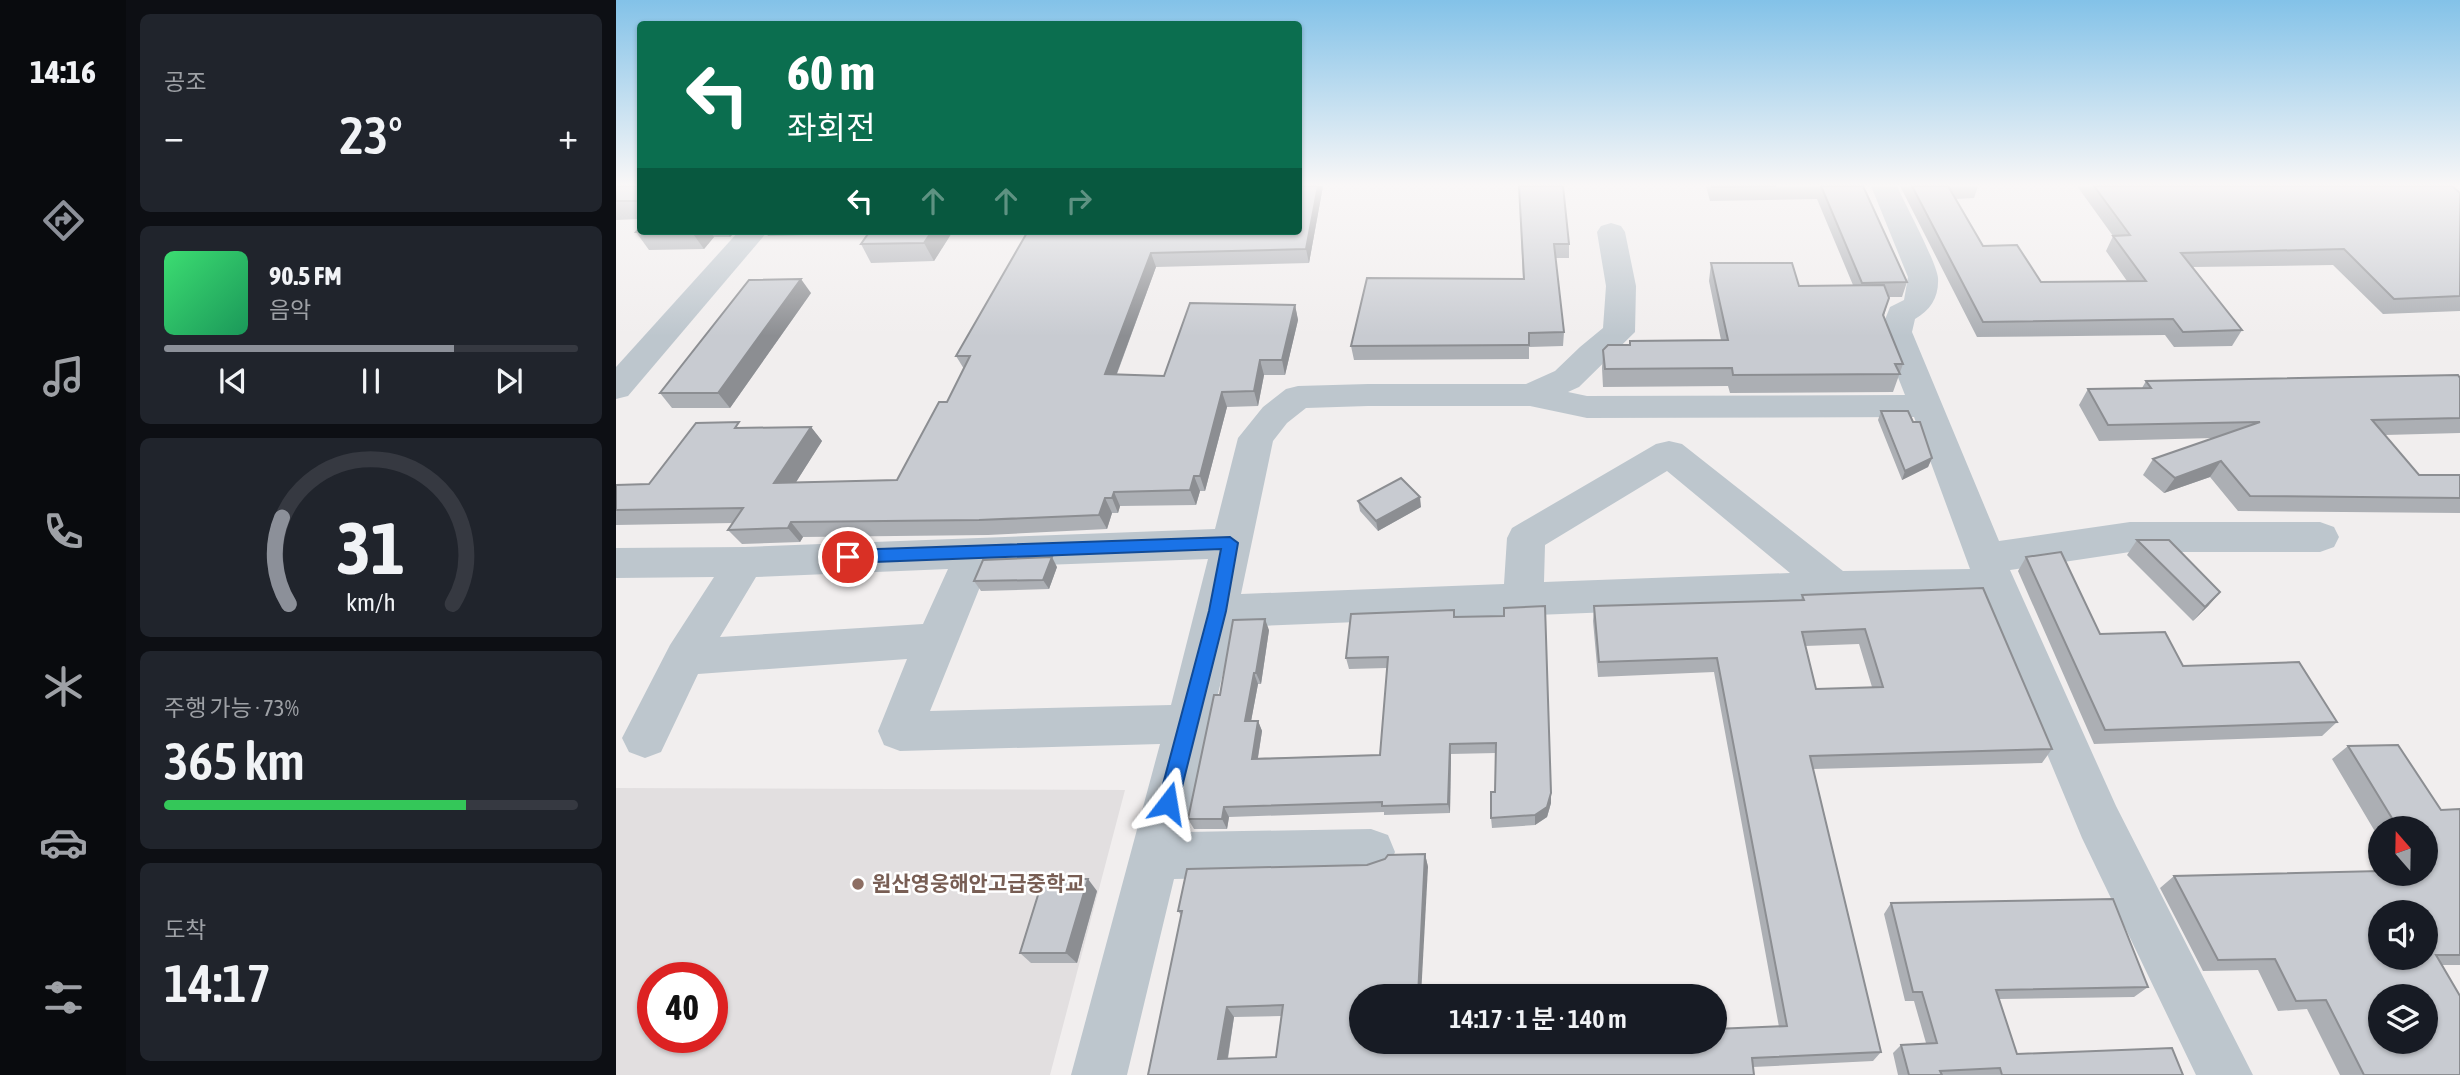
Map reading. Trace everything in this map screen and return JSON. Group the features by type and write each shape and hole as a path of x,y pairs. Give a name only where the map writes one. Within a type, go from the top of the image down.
{"street":[{"path":"616,388 749,236"},
{"path":"1530,395 1567,379 1619,332 1621,285 1612,236"},
{"path":"1906,236 1923,277 1918,304 1901,314 1896,332 1991,571 2099,821 2225,1075"},
{"path":"1099,1075 1217,611 1230,543 1256,438 1275,415 1298,397 1530,395 1587,407 1927,406"},
{"path":"1523,599 1525,538 1669,453 1835,587"},
{"path":"1217,611 1835,587 1991,571 2130,537 2320,537"},
{"path":"616,563 745,562 1230,543"},
{"path":"976,551 936,640 900,731 1189,724"},
{"path":"645,738 685,657 745,562"},
{"path":"685,657 936,640"},
{"path":"1154,856 1371,852"}],"shaded area":[{"name":"원산영웅해안고급중학교","path":"616,788 1125,790 1050,1075 616,1075"}],"building":[{"path":"866,236 929,236 924,243 861,244"},
{"path":"1025,236 1308,236 1306,249 1151,253 1105,374 1164,376 1190,303 1295,305 1282,360 1260,360 1254,391 1222,392 1200,476 1194,476 1190,490 1114,492 1112,498 1105,498 1099,515 979,520 791,522 788,528 728,530 743,508 616,510 616,485 649,484 696,423 739,422 735,428 811,427 774,483 897,480 939,402 947,402 970,356 956,356"},
{"path":"1522,236 1568,236 1569,244 1554,244 1564,332 1529,333 1529,345 1351,346 1367,278 1524,279"},
{"path":"1842,236 1886,236 1907,282 1862,283"},
{"path":"1938,236 1977,236 1983,246 2017,245 2041,282 2146,281 2113,236 2460,236 2460,296 2394,299 2344,249 2181,253 2242,330 2183,332 2173,319 1983,322"},
{"path":"1711,263 1792,263 1799,286 1884,285 1889,298 1883,315 1903,364 1895,364 1900,374 1733,375 1732,368 1605,369 1603,350 1608,345 1630,345 1630,341 1728,340"},
{"path":"801,279 718,393 660,393 749,280"},
{"path":"2458,375 2460,418 2372,420 2419,475 2460,475 2460,498 2250,496 2221,461 2175,478 2153,459 2260,422 2108,425 2088,389 2151,388 2146,381"},
{"path":"1881,411 1908,411 1913,422 1920,422 1932,458 1905,471"},
{"path":"1401,478 1420,497 1376,521 1358,501"},
{"path":"2137,540 2169,540 2220,592 2205,607"},
{"path":"2061,552 2100,634 2165,632 2183,666 2299,662 2337,722 2105,730 2026,557"},
{"path":"1052,557 1043,580 974,581 983,560"},
{"path":"1983,588 2052,749 1810,756 1881,1052 1752,1058 1754,1075 1148,1075 1182,911 1178,911 1187,869 1367,865 1385,859 1388,855 1425,854 1419,984 1349,984 1349,1054 1727,1054 1727,1028 1787,1026 1717,658 1599,662 1594,606 1804,600 1802,595","holes":["1865,629 1883,687 1816,689 1802,632","1283,1005 1276,1057 1218,1059 1227,1007"]},
{"path":"1545,606 1551,793 1547,807 1535,815 1491,818 1491,792 1495,792 1496,743 1450,744 1448,804 1382,806 1382,802 1224,807 1222,819 1188,819 1214,695 1220,695 1233,620 1265,619 1245,721 1258,721 1252,759 1380,755 1388,657 1346,658 1351,614 1454,610 1454,617 1504,616 1504,608"},
{"path":"2398,745 2441,810 2460,809 2460,955 2438,955 2438,900 2368,900 2368,970 2438,970 2438,958 2460,996 2460,1075 2364,1075 2326,1000 2296,1001 2275,959 2218,960 2174,876 2368,871 2368,886 2438,886 2438,816 2391,816 2348,746"},
{"path":"1043,879 1088,879 1066,953 1020,953"},
{"path":"2113,899 2148,987 1996,990 2017,1054 2172,1048 2183,1075 2002,1075 2000,1068 1940,1071 1942,1075 1909,1075 1901,1045 1937,1043 1922,992 1913,992 1891,903"}],"place":[{"name":"원산영웅해안고급중학교","path":"858,884"}],"route":[{"path":"848,557 1230,543 1217,611 1168,803"}]}
